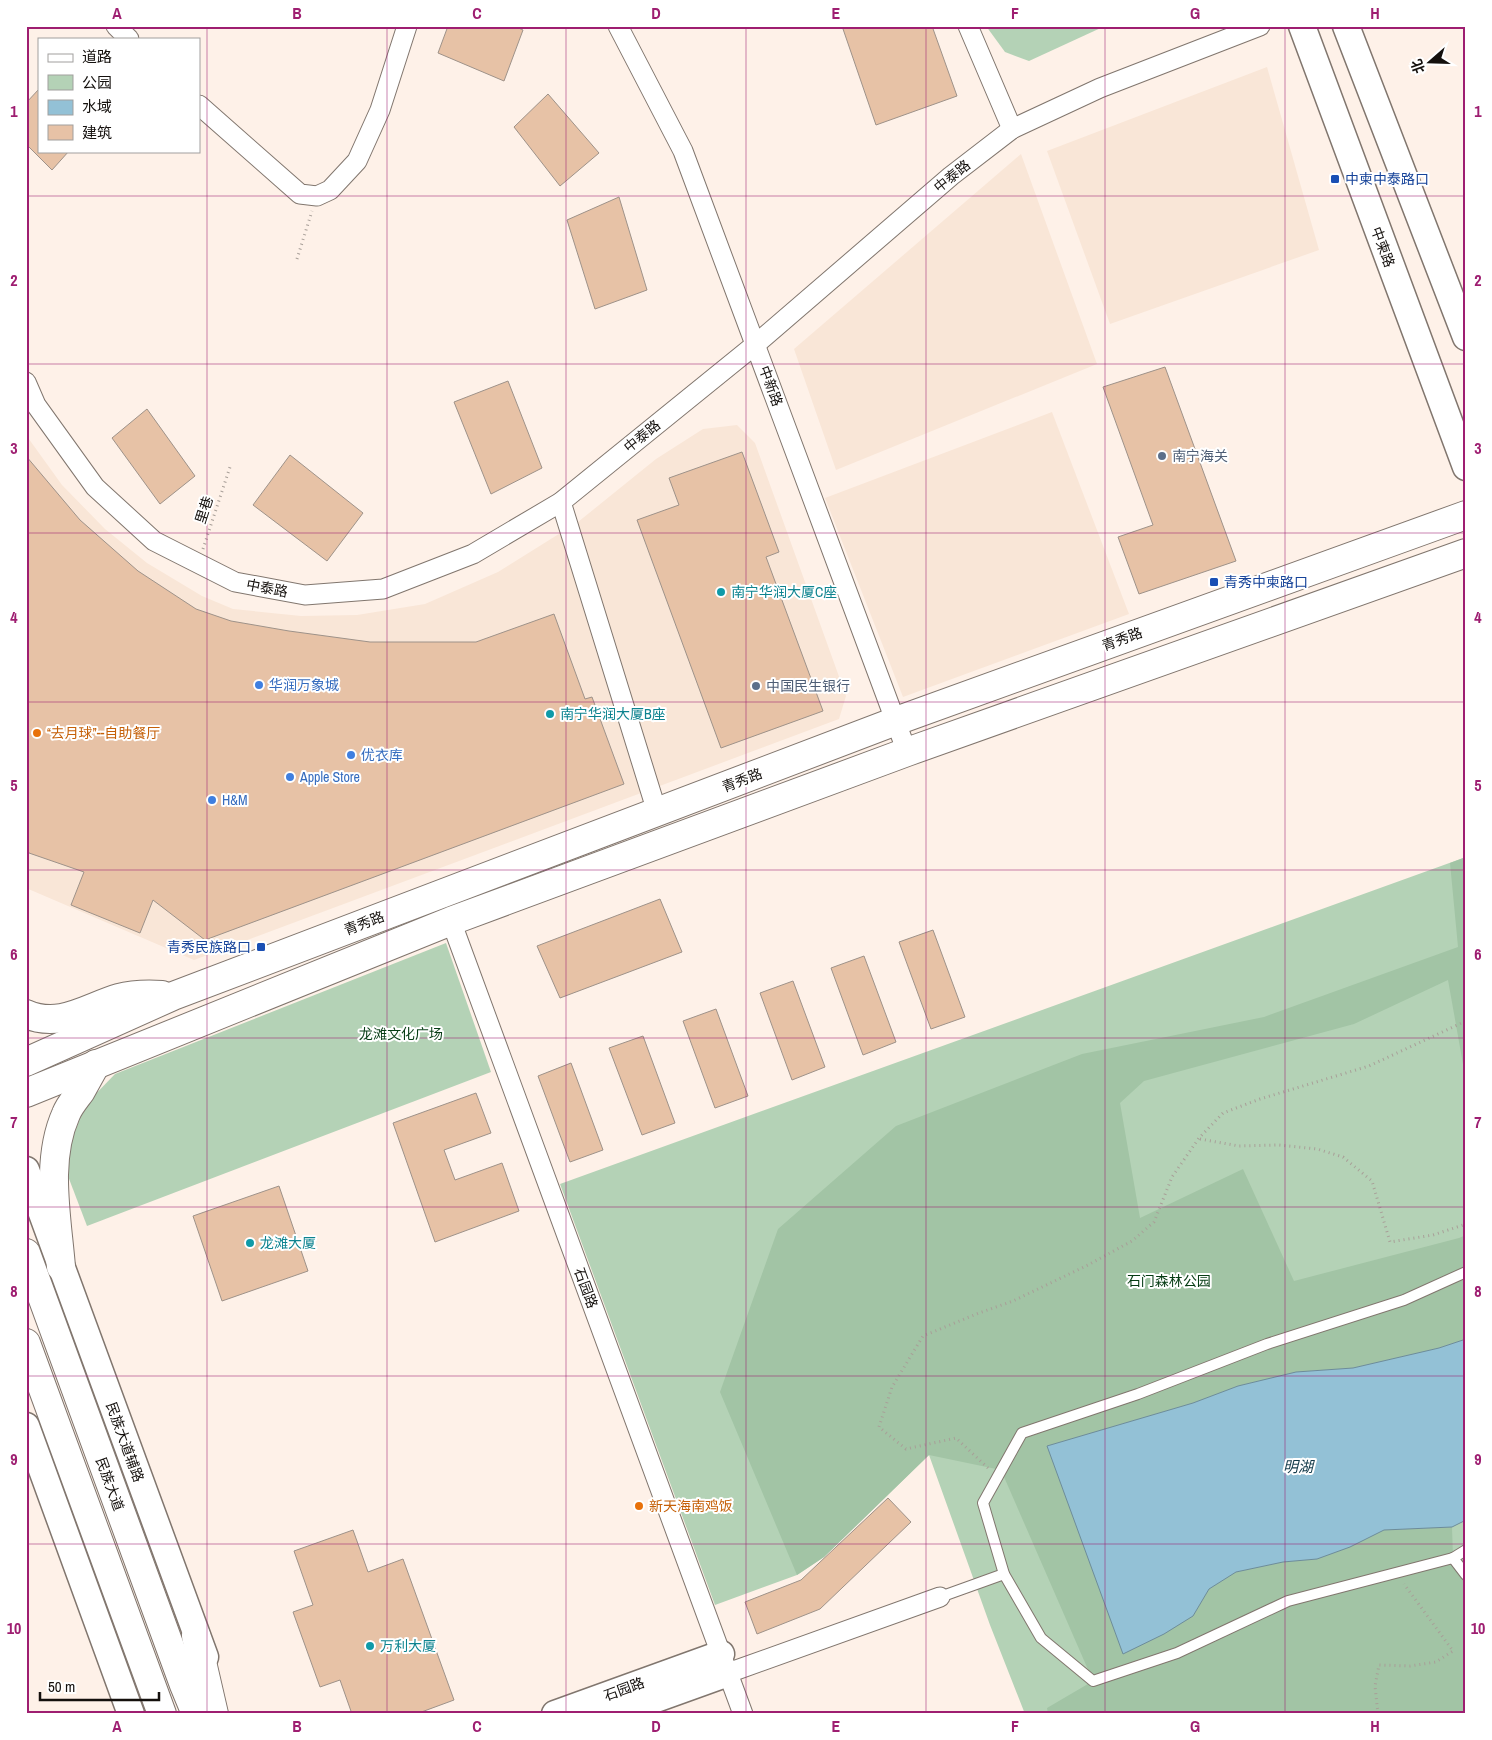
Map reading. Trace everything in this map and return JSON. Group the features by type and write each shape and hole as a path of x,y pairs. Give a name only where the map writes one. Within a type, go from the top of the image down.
{"main road":[{"name":"青秀路","path":"26,1062 173,996 896,721 1466,515"},
{"path":"26,1093 451,921 907,752 1466,553"},
{"path":"26,1014 51,1020 71,1017 126,996 142,993 173,996"},
{"path":"62,1267 55,1188 55,1156 58,1134 66,1112 81,1091 96,1064"},
{"name":"民族大道","path":"26,1253 184,1686 196,1714"},
{"path":"26,1343 162,1714"},
{"path":"196,1636 214,1714"}],"street":[{"path":"116,26 128,38"},
{"path":"200,105 300,194 317,196 330,190 357,161 380,110 407,26"},
{"name":"中新路","path":"618,26 683,150 907,752"},
{"path":"968,26 1012,129"},
{"name":"中泰路","path":"26,382 36,405 95,487 154,541 234,582 305,595 383,589 473,554 561,502 756,344 951,176 1012,129 1100,88 1260,26"},
{"name":"中柬路","path":"1302,26 1466,467"},
{"path":"1346,26 1466,337"},
{"path":"561,502 657,812"},
{"name":"石园路","path":"451,921 743,1714"},
{"name":"民族大道辅路","path":"26,1170 31,1191 62,1267 196,1636 227,1714"},
{"path":"26,1426 131,1714"},
{"path":"725,1664 940,1597"},
{"name":"石园路","path":"555,1714 725,1664"},
{"name":"石园路","path":"614,1714 725,1664"}],"lane":[{"path":"1466,1272 1404,1300 1267,1344 1138,1394 1022,1433 983,1503 1004,1574 1041,1638 1093,1681 1177,1653 1288,1601 1453,1558 1466,1550"},
{"path":"1453,1558 1466,1575"},
{"path":"940,1597 1004,1574"}],"path":[{"path":"297,259 317,196"},
{"name":"里巷","path":"199,564 231,464"},
{"path":"998,1477 956,1438 906,1448 879,1427 892,1387 923,1336 978,1313 1013,1301 1088,1265 1132,1241 1154,1222 1172,1177 1199,1138 1223,1112 1369,1066 1466,1021"},
{"path":"1199,1138 1240,1146 1280,1145 1318,1149 1343,1157 1372,1181 1390,1242 1433,1235 1466,1224"},
{"path":"1378,1714 1375,1686 1379,1665 1410,1666 1436,1662 1453,1650 1423,1612 1397,1574"}],"shaded area":[{"path":"1267,67 1319,250 1110,324 1047,151"},
{"path":"1021,154 1097,364 836,470 794,349"},
{"path":"1052,412 1129,614 903,697 825,498"},
{"path":"737,425 755,443 846,696 839,719 194,960 26,888 26,435 62,485 105,529 147,563 202,596 233,609 301,616 357,615 425,604 498,572 578,522 656,459 703,429"}],"green space":[{"path":"986,26 1105,26 1029,61 1005,52"},
{"name":"石门森林公园","path":"1466,857 1466,1714 1025,1714 990,1625 929,1455 824,1557 797,1575 715,1605 560,1184"},
{"path":"1466,857 1466,1081 1448,980 1354,1024 1144,1081 1120,1103 1140,1218 1243,1169 1294,1281 1466,1235 1466,1339 1439,1348 1353,1368 1296,1372 1238,1386 1193,1403 1047,1446 1193,1616 1209,1589 1236,1572 1283,1562 1317,1559 1350,1547 1384,1530 1452,1527 1453,1558 1466,1575 1466,1714 1048,1714 1047,1708 1093,1681 1001,1470 929,1455 824,1557 797,1575 720,1392 778,1229 896,1126 1082,1054 1264,1017 1458,947 1450,863"},
{"name":"龙滩文化广场","path":"446,943 491,1072 87,1226 63,1163 85,1105 115,1074"}],"water":[{"name":"明湖","path":"1466,1339 1466,1520 1452,1527 1384,1530 1350,1547 1317,1559 1283,1562 1236,1572 1209,1589 1193,1616 1164,1634 1123,1654 1047,1446 1193,1403 1238,1386 1296,1372 1353,1368 1439,1348"}],"building":[{"path":"448,26 514,26 523,30 504,81 438,53"},
{"path":"842,26 932,26 957,96 876,125"},
{"path":"38,90 38,152 68,152 52,170 26,144 26,103"},
{"path":"548,94 599,153 560,186 514,127"},
{"path":"619,197 647,290 595,309 567,220"},
{"name":"南宁海关","path":"1165,367 1236,561 1139,594 1118,537 1153,525 1103,387"},
{"path":"508,381 542,468 491,494 454,402"},
{"path":"147,409 195,476 160,504 112,438"},
{"name":"南宁华润大厦C座","path":"742,452 779,552 766,557 823,711 721,748 637,520 679,505 669,478"},
{"path":"290,455 363,513 327,561 253,505"},
{"name":"华润万象城","path":"26,456 80,520 138,571 196,609 231,621 370,642 476,642 554,614 585,699 592,697 624,784 205,940 153,900 140,933 71,905 84,872 29,853 26,846"},
{"path":"660,899 682,952 560,998 537,946"},
{"path":"933,930 965,1017 931,1029 899,942"},
{"path":"864,956 896,1042 863,1055 831,968"},
{"path":"793,981 825,1067 792,1080 760,993"},
{"path":"716,1009 748,1096 715,1108 683,1021"},
{"path":"643,1036 675,1123 642,1135 609,1048"},
{"path":"571,1063 603,1150 570,1162 538,1076"},
{"path":"476,1093 491,1133 444,1150 455,1180 502,1163 519,1211 435,1242 393,1123"},
{"name":"龙滩大厦","path":"279,1186 308,1271 222,1301 193,1216"},
{"path":"888,1498 911,1522 820,1609 757,1634 745,1602 801,1580"},
{"name":"万利大厦","path":"353,1530 368,1572 403,1559 454,1700 416,1714 352,1714 340,1680 320,1687 293,1612 313,1605 294,1551"}],"place":[{"name":"中柬中泰路口","path":"1335,179"},
{"name":"南宁海关","path":"1162,456"},
{"name":"青秀中柬路口","path":"1214,582"},
{"name":"南宁华润大厦C座","path":"721,592"},
{"name":"华润万象城","path":"259,685"},
{"name":"中国民生银行","path":"756,686"},
{"name":"南宁华润大厦B座","path":"550,714"},
{"name":"“去月球”--自助餐厅","path":"37,733"},
{"name":"优衣库","path":"351,755"},
{"name":"Apple Store","path":"290,777"},
{"name":"H&M","path":"212,800"},
{"name":"青秀民族路口","path":"261,947"},
{"name":"龙滩大厦","path":"250,1243"},
{"name":"新天海南鸡饭","path":"639,1506"},
{"name":"万利大厦","path":"370,1646"}]}
